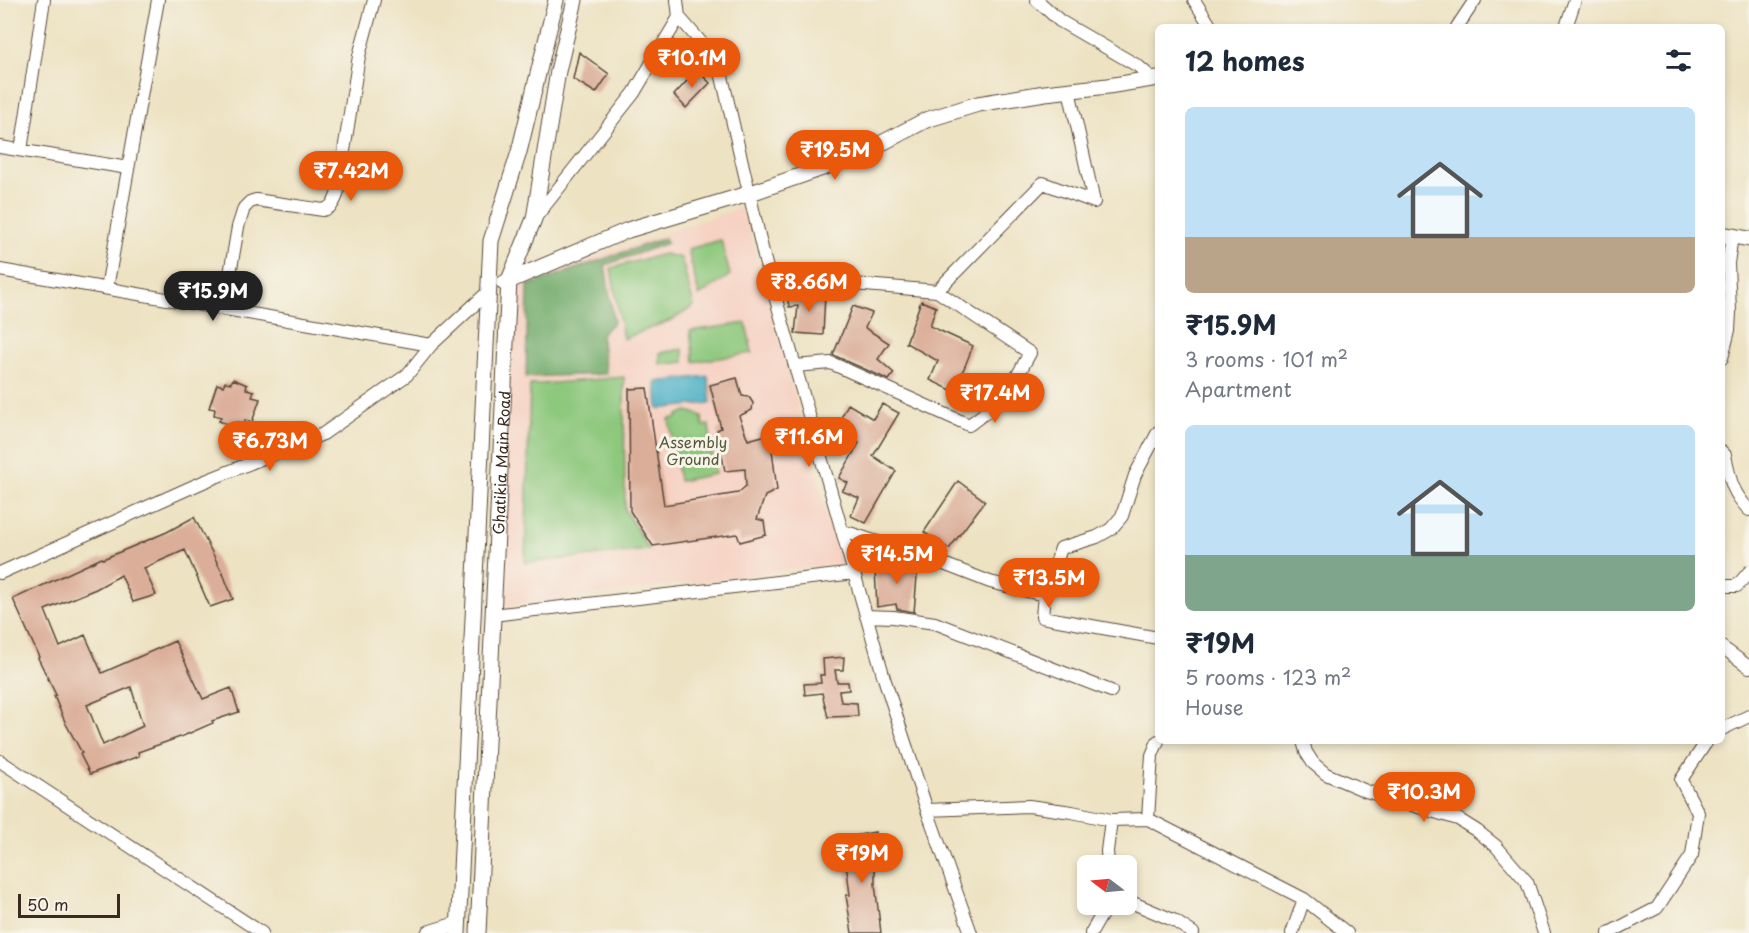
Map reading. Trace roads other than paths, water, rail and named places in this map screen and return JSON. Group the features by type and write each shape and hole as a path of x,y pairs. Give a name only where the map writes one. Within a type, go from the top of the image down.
{"street":[{"path":"21,150 44,0"},
{"path":"107,288 158,0"},
{"path":"224,309 238,227 244,208 250,202 256,200 323,210 334,203 359,56 374,0"},
{"name":"Ghatikia Main Road","path":"458,928 491,241 519,152 556,0"},
{"name":"Ghatikia Main Road","path":"478,933 509,280 534,219 558,71 575,0"},
{"path":"677,0 679,17 720,68 769,277 866,616 927,810 971,933"},
{"path":"1037,0 1060,21 1155,77"},
{"path":"1194,0 1209,24"},
{"path":"1459,24 1475,0"},
{"path":"1567,24 1575,0"},
{"path":"534,219 634,93 679,17"},
{"path":"0,573 203,482 323,434 407,375 431,345 488,292 509,280 628,230 748,194 857,156 926,120 978,104 1155,78"},
{"path":"936,291 1043,183 1094,202 1069,90"},
{"path":"0,147 128,168"},
{"path":"1725,346 1730,312 1727,235 1749,239"},
{"path":"0,270 431,345"},
{"path":"769,277 936,291 1030,353 1005,398 969,425 831,363 795,366"},
{"path":"1155,438 1135,475 1122,516 1111,529 1097,537 1061,548 1044,595 1042,617 1155,637"},
{"path":"1725,454 1737,498 1749,510"},
{"path":"843,531 936,561 990,582 1044,595"},
{"path":"1725,586 1737,586 1749,572"},
{"path":"492,615 855,573"},
{"path":"866,616 935,623 1112,691"},
{"path":"1725,649 1749,667"},
{"path":"1725,728 1749,716"},
{"path":"1148,819 1152,755 1157,744"},
{"path":"1304,744 1313,763 1326,774 1366,791 1458,819 1496,846 1527,882 1544,933"},
{"path":"1609,933 1657,908 1692,855 1698,813 1681,780 1705,744"},
{"path":"0,761 262,933"},
{"path":"464,793 483,794"},
{"path":"927,810 1029,806 1111,820 1148,819 1304,899 1347,933"},
{"path":"1107,855 1111,820"},
{"path":"1292,933 1304,899"},
{"path":"1137,905 1173,920 1193,933"},
{"path":"1091,933 1102,915"},
{"path":"429,933 458,928"}],"water":[{"path":"708,376 711,403 658,409 656,382"}],"park label":[{"name":"Assembly Ground","path":"693,450"}]}
